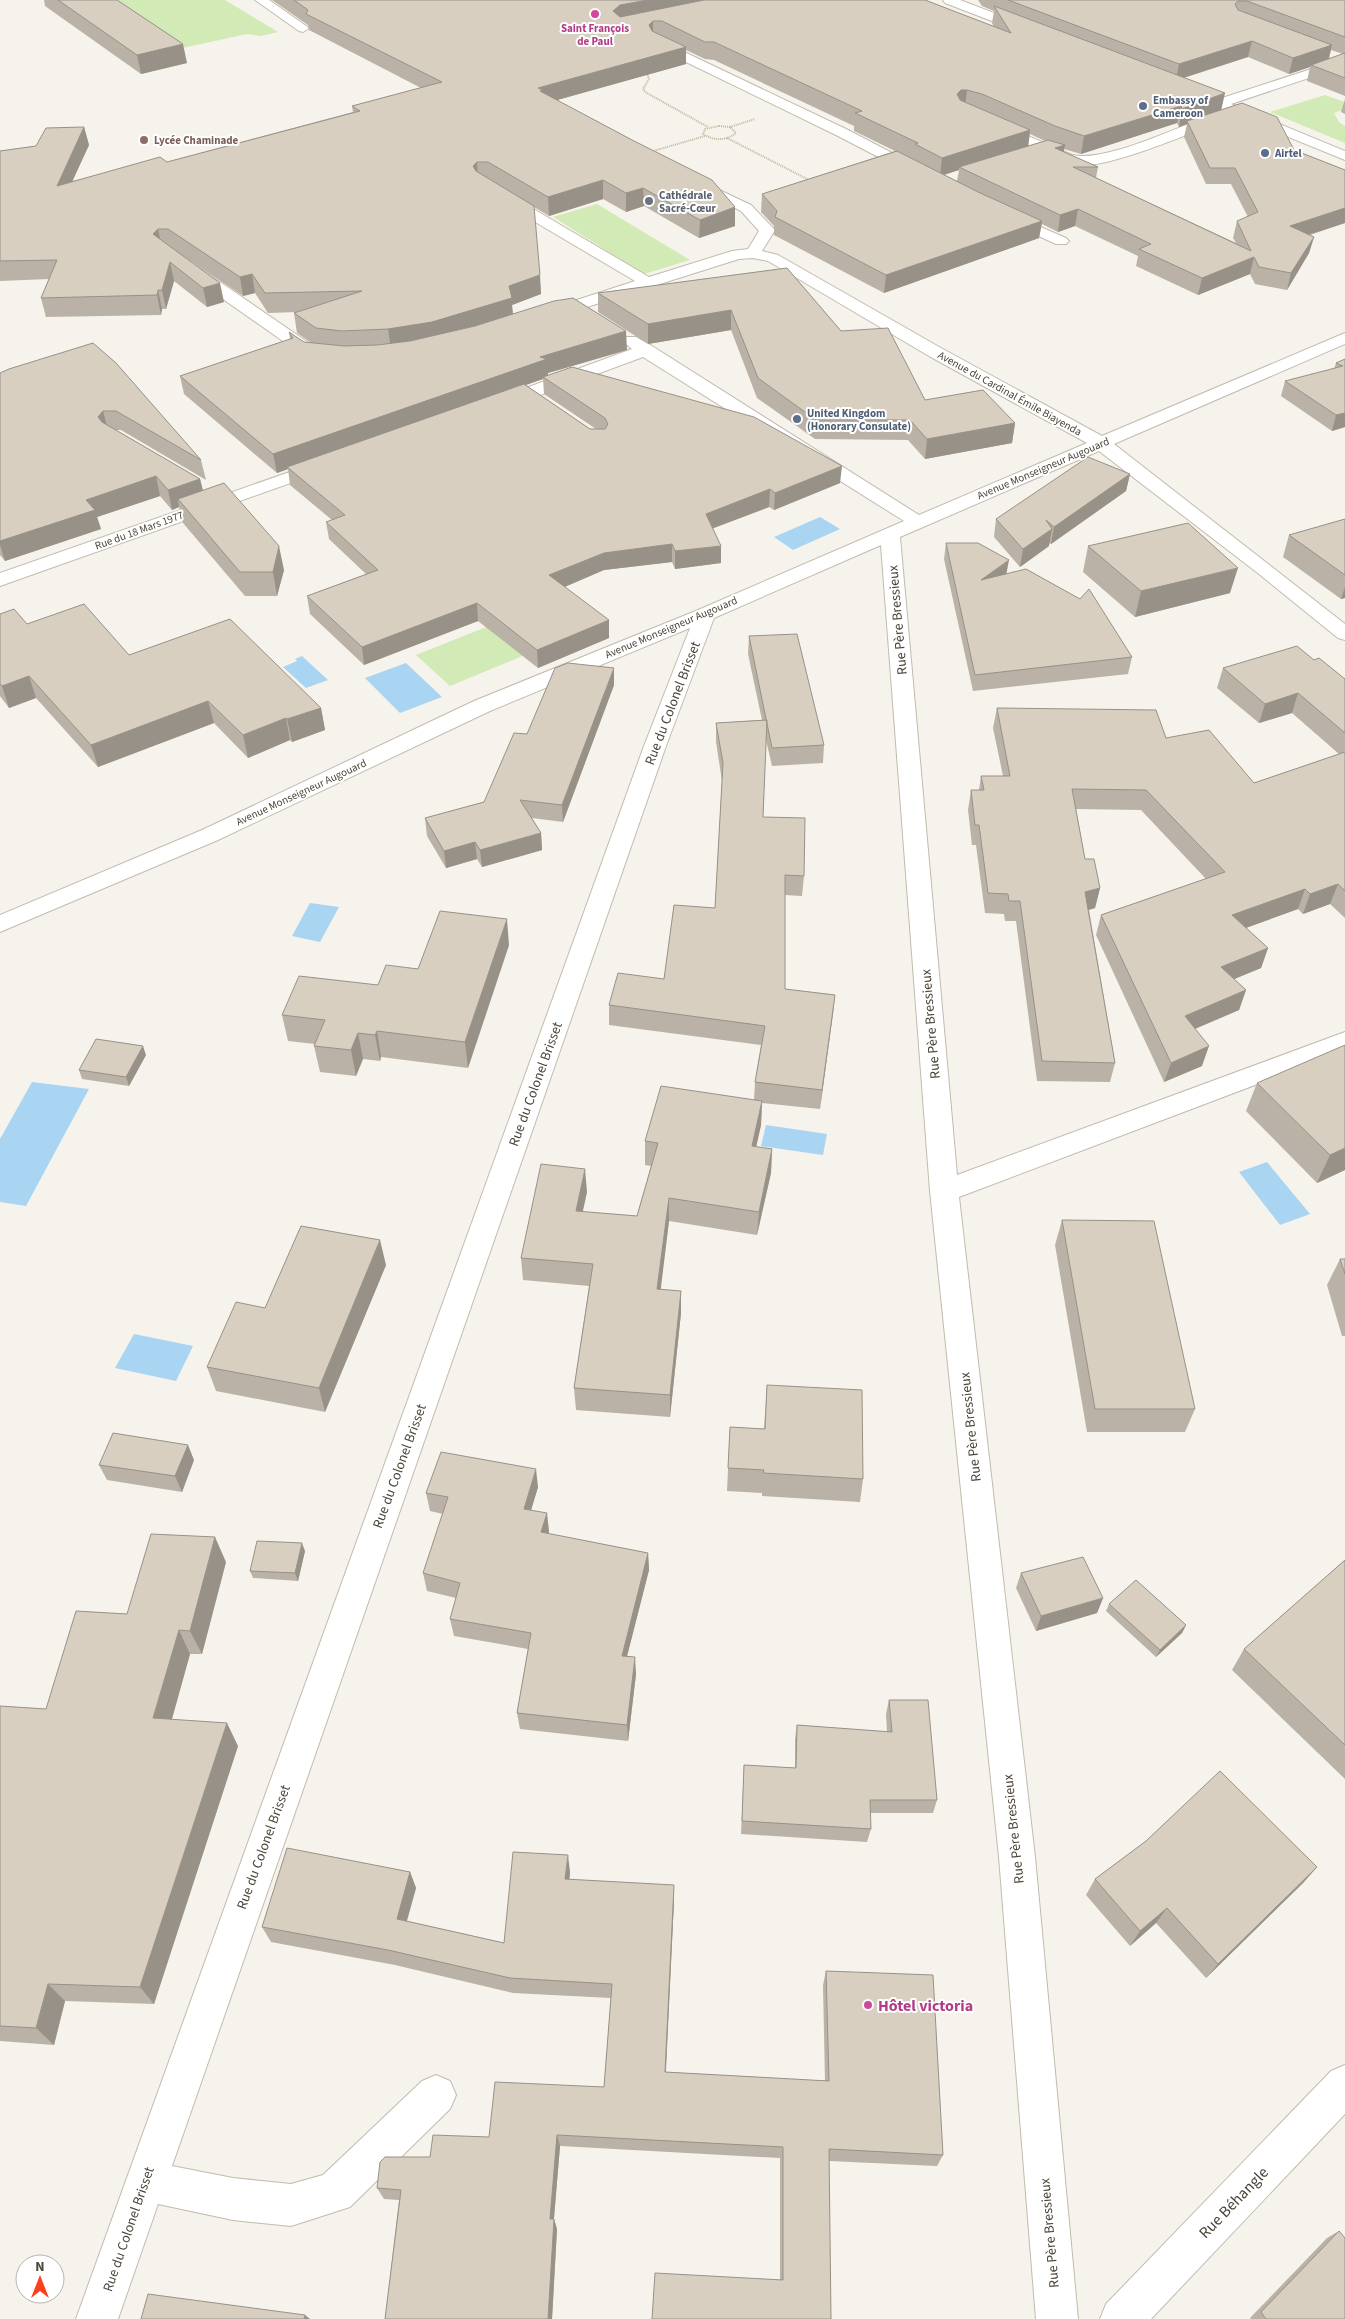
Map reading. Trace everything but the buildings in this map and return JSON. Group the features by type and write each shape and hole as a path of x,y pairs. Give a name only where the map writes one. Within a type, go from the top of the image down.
{"street":[{"path":"261,0 303,28"},
{"path":"949,0 1041,35"},
{"path":"657,43 930,179"},
{"path":"1327,54 1345,61"},
{"path":"1220,103 1345,61"},
{"path":"1175,86 1345,156"},
{"path":"982,121 1068,158 1082,161 1098,160 1239,111"},
{"path":"1027,156 1046,149"},
{"path":"528,320 736,254 753,253 767,230 746,208 640,155"},
{"path":"868,162 886,156"},
{"path":"746,208 814,183"},
{"path":"490,189 647,282"},
{"path":"990,209 1061,241"},
{"name":"Avenue du Cardinal Émile Biayenda","path":"753,253 773,258 935,352 1101,443 1266,570 1345,634"},
{"path":"175,259 313,354 336,359"},
{"path":"573,306 589,316"},
{"path":"613,331 918,522"},
{"name":"Avenue Monseigneur Augouard","path":"0,924 210,835 482,706 705,614 1345,338"},
{"path":"482,410 646,350"},
{"path":"528,393 544,404"},
{"name":"Rue du 18 Mars 1977","path":"0,580 343,458"},
{"path":"206,490 223,500"},
{"name":"Rue Père Bressieux","path":"890,534 944,1191 1017,1857 1057,2319"},
{"name":"Rue du Colonel Brisset","path":"97,2319 655,746 705,614"},
{"path":"944,1191 1345,1041"},
{"name":"Rue Béhangle","path":"1121,2319 1345,2085"},
{"path":"145,2181 233,2199 291,2205 335,2192 436,2095"}],"path":[{"path":"647,73 649,79 643,89 645,92 708,127"},
{"path":"640,155 705,136 718,139 727,138 735,135 736,131 725,126 708,127 702,130 705,136"},
{"path":"727,138 814,183"}],"green space":[{"path":"111,0 225,0 278,32 261,36 247,34 178,49"},
{"path":"1325,95 1345,102 1345,109 1334,113 1339,122 1345,126 1345,143 1270,112"},
{"path":"597,204 690,260 644,274 553,217"},
{"path":"526,611 561,640 450,686 416,655"}],"water":[{"path":"820,517 840,529 793,550 774,537"},
{"path":"302,656 328,680 306,688 283,667 297,661 295,659"},
{"path":"406,663 442,697 400,713 365,678"},
{"path":"310,903 339,907 320,942 292,936"},
{"path":"32,1082 89,1089 26,1206 0,1202 0,1139"},
{"path":"766,1125 827,1134 823,1155 761,1146"},
{"path":"1267,1162 1310,1214 1280,1225 1239,1172"},
{"path":"134,1334 193,1346 176,1381 115,1368"}],"place":[{"name":"Saint François de Paul","path":"595,14"},
{"name":"Embassy of Cameroon","path":"1143,106"},
{"name":"Lycée Chaminade","path":"144,140"},
{"name":"Airtel","path":"1265,153"},
{"name":"Cathédrale Sacré-Cœur","path":"649,201"},
{"name":"United Kingdom (Honorary Consulate)","path":"797,419"},
{"name":"Hôtel victoria","path":"868,2005"}]}
